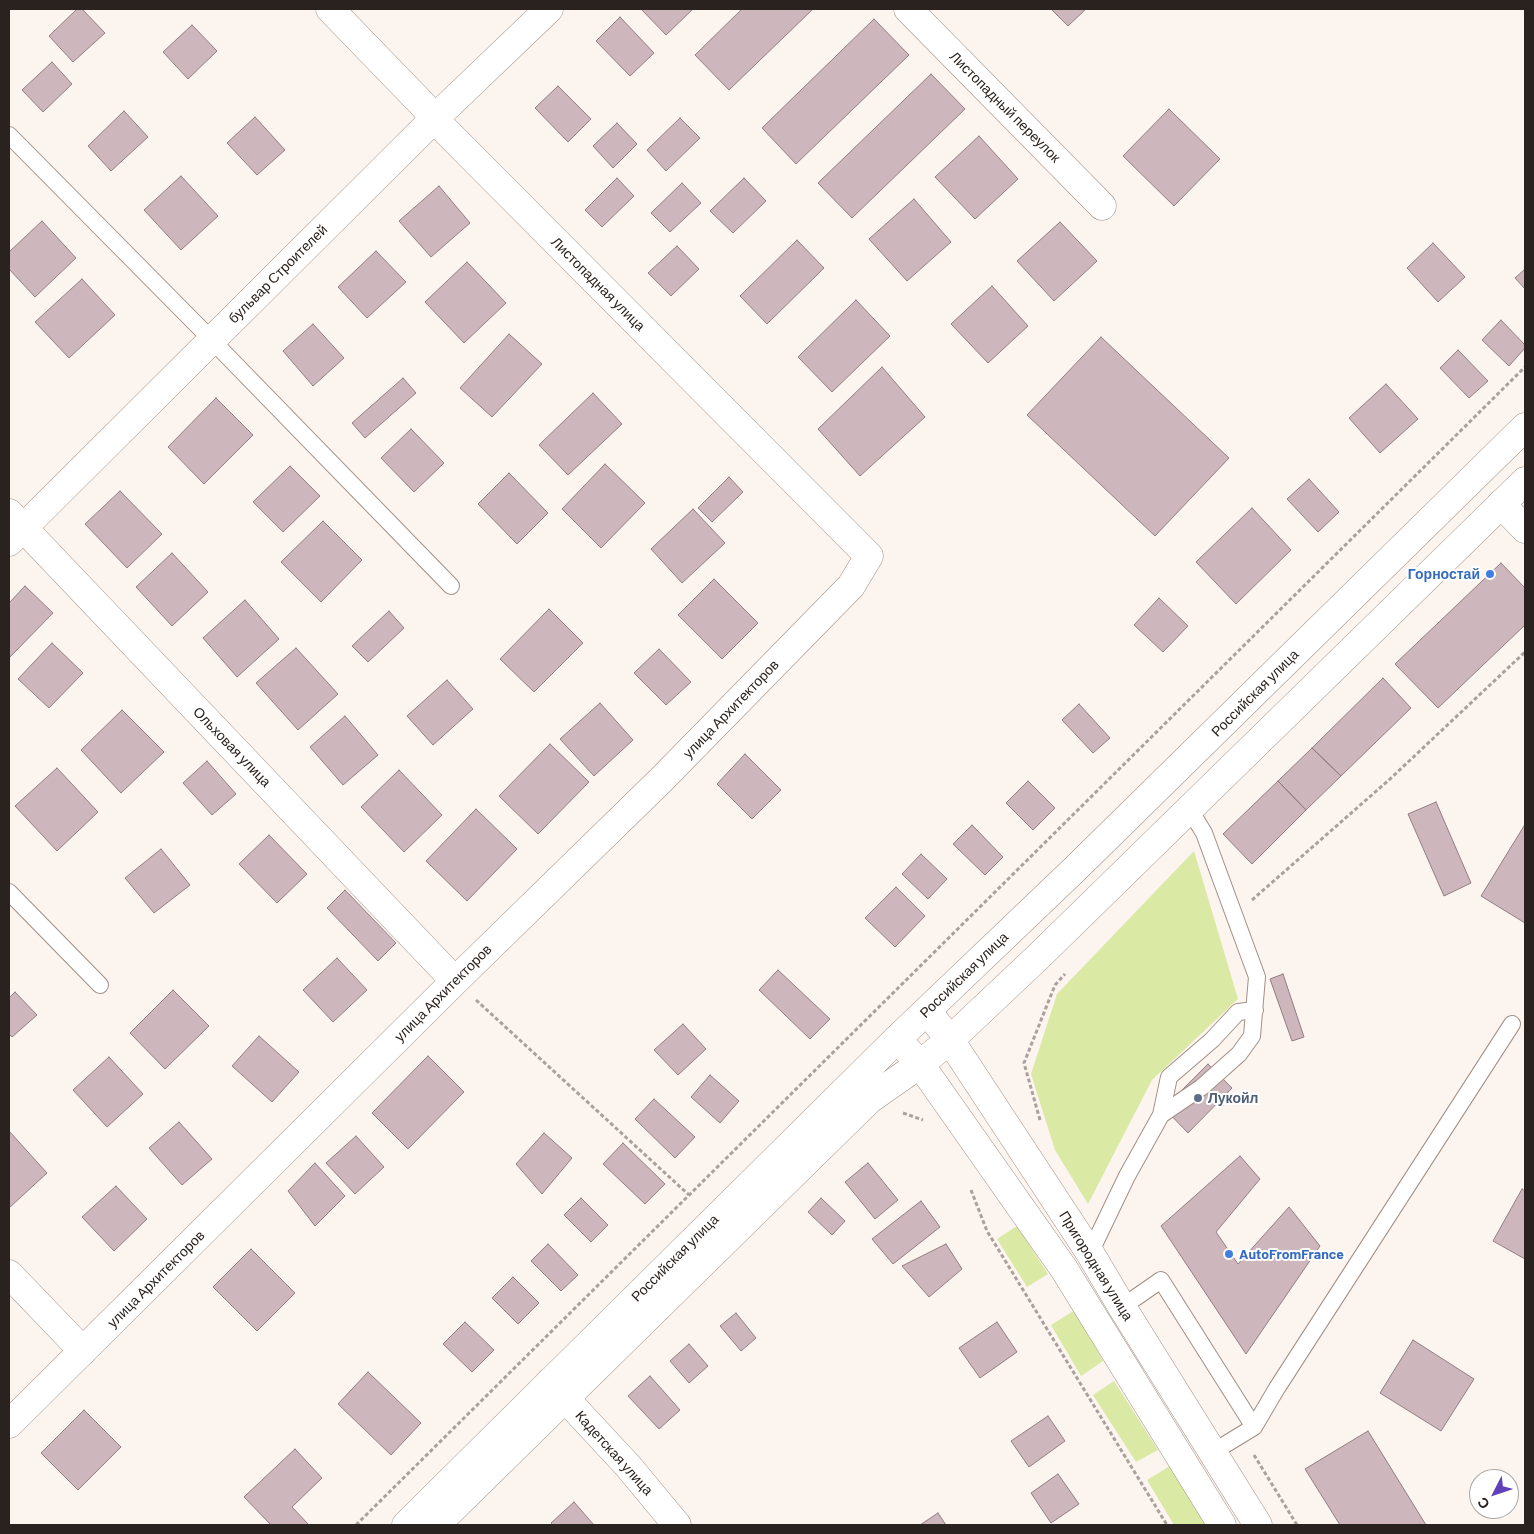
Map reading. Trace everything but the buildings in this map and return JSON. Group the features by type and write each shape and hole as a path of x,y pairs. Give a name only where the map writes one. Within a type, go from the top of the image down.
{"street":[{"name":"Листопадная улица","path":"330,9 424,106 434,119 869,556"},
{"name":"бульвар Строителей","path":"13,528 212,341 434,119 549,9"},
{"name":"Листопадный переулок","path":"908,9 1102,206"},
{"name":"Российская улица","path":"436,1525 557,1390 897,1039 1075,869 1525,427"},
{"path":"1474,477 1525,529"},
{"name":"Российская улица","path":"406,1525 557,1390 870,1099 920,1064 950,1040 1190,810 1525,481"},
{"name":"Ольховая улица","path":"13,528 455,981"},
{"name":"улица Архитекторов","path":"9,1424 455,981 662,779 851,586 869,556"},
{"name":"Пригородная улица","path":"927,1011 950,1040 1090,1253 1258,1525"},
{"path":"897,1039 920,1064 1064,1269 1222,1525"},
{"path":"9,1274 83,1351"},
{"name":"Кадетская улица","path":"557,1390 628,1466 677,1525"}],"lane":[{"path":"9,135 451,586"},
{"path":"1161,1115 1202,1087 1239,1054 1252,1036 1257,976 1204,833 1190,810"},
{"path":"9,892 100,985"},
{"path":"1090,1253 1127,1176 1161,1115 1169,1077 1212,1040 1238,1012 1254,1010"},
{"path":"1213,1452 1248,1431 1512,1024"},
{"path":"1122,1307 1161,1280 1248,1431"}],"path":[{"path":"356,1525 1525,367"},
{"path":"1235,916 1390,779 1525,652"},
{"path":"1040,1121 1024,1063 1055,985 1068,971"},
{"path":"455,981 689,1196"},
{"path":"987,1231 1167,1525"},
{"path":"1248,1431 1297,1525"}],"green space":[{"path":"1194,851 1238,999 1152,1080 1088,1204 1055,1150 1031,1074 1057,994"},
{"path":"1017,1226 1048,1274 1027,1287 997,1239"},
{"path":"1075,1310 1103,1361 1081,1376 1051,1325"},
{"path":"1114,1381 1158,1450 1136,1462 1093,1395"},
{"path":"1170,1466 1206,1525 1174,1525 1147,1480"}],"place":[{"name":"Горностай","path":"1490,574"},
{"name":"Лукойл","path":"1198,1098"},
{"name":"AutoFromFrance","path":"1229,1254"}]}
